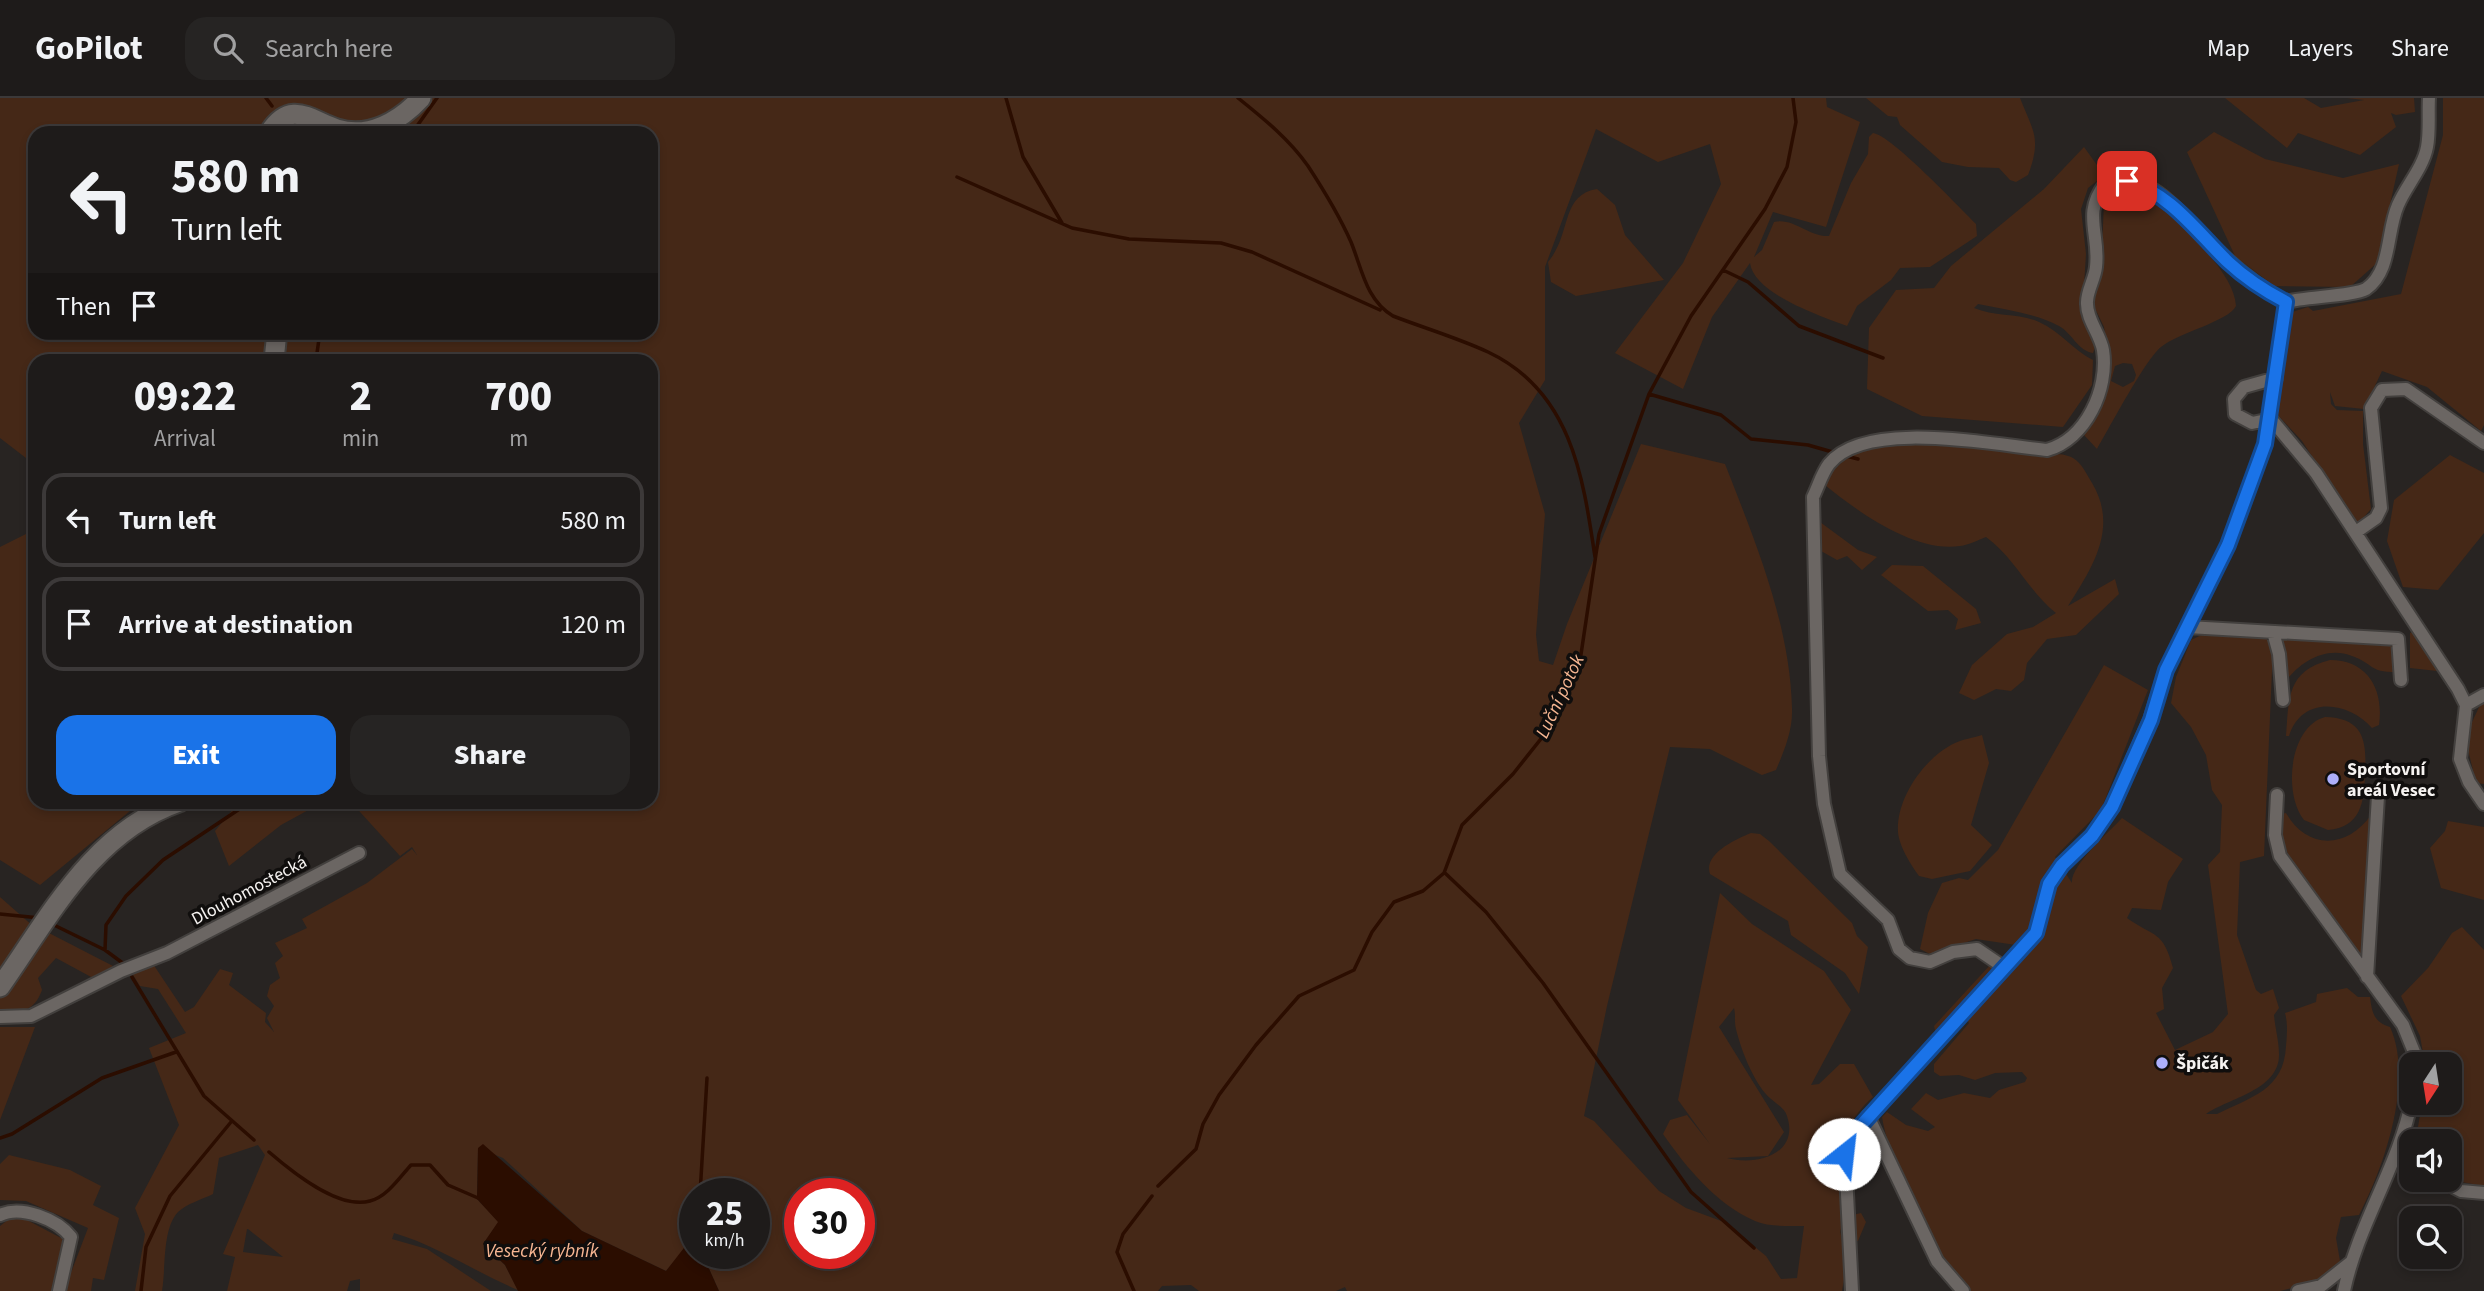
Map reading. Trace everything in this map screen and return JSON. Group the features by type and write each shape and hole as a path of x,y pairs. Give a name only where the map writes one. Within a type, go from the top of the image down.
{"street":[{"path":"383,126 421,98"},
{"path":"2005,968 1977,949 1953,952 1930,962 1910,958 1899,949 1888,920 1840,874 1824,804 1819,756 1813,497 1830,462 1865,441 1897,436 2047,450 2063,445 2079,430 2090,413 2103,380 2103,349 2087,303 2096,267 2092,213 2095,197 2105,184 2127,181 2147,187 2165,198 2230,264 2261,289 2286,302 2362,291 2376,281 2396,208 2427,147 2429,98"},
{"path":"272,126 276,115 293,107 309,109 332,126"},
{"path":"1852,1291 1844,1154 1854,1133 1868,1116 2036,933 2049,884 2062,865 2092,836 2112,807 2151,720 2166,670 2228,545 2265,444 2271,419 2286,302"},
{"path":"2271,419 2252,423 2235,414 2234,400 2244,387 2276,378"},
{"path":"2356,532 2376,518 2381,508 2371,408 2382,390 2406,389 2484,443"},
{"path":"2271,419 2316,473 2466,705 2460,760 2469,782 2484,804"},
{"path":"2188,627 2398,639 2401,680"},
{"path":"2273,632 2280,654 2283,699"},
{"path":"2466,705 2484,695"},
{"path":"2277,794 2275,835 2280,856 2403,1025 2414,1052"},
{"path":"2367,977 2378,796"},
{"path":"0,987 85,866 146,815 161,809"},
{"name":"Dlouhomostecká","path":"0,1017 31,1016 359,853"},
{"path":"2344,1291 2350,1263 2407,1126 2409,1115"},
{"path":"1868,1116 1937,1261 1963,1291"},
{"path":"2462,1191 2484,1193"},
{"path":"0,1215 7,1211 27,1212 66,1230 71,1237 70,1249 59,1291"},
{"path":"2298,1291 2321,1286 2350,1263"}],"shaded area":[{"path":"0,98 1826,98 1827,107 1860,122 1826,227 1773,212 1754,257 1762,250 1774,222 1788,222 1815,234 1829,236 1851,183 1868,154 1869,137 1873,133 1909,158 1941,188 1976,224 1977,236 1930,267 1900,268 1891,280 1857,306 1847,326 1806,310 1776,294 1763,285 1754,274 1750,263 1712,317 1683,389 1615,353 1683,263 1721,184 1710,144 1658,162 1596,129 1545,267 1545,380 1519,423 1545,514 1536,635 1539,661 1553,665 1567,624 1641,444 1725,464 1769,583 1790,677 1791,724 1776,770 1762,775 1710,749 1670,747 1607,1006 1584,1116 1594,1121 1659,1191 1686,1208 1724,1222 1766,1256 1781,1279 1797,1278 1804,1226 1779,1226 1755,1221 1727,1205 1703,1184 1663,1134 1670,1120 1687,1115 1710,1144 1678,1100 1720,893 1752,924 1824,971 1851,1010 1811,1085 1819,1084 1840,1064 1854,1064 1873,1097 1849,1128 1835,1165 1852,1130 1866,1128 1873,1141 1861,1159 1855,1183 1842,1204 1844,1217 1861,1213 1866,1222 1858,1241 1847,1243 1840,1229 1846,1268 1842,1291 1347,1291 1345,1287 1336,1291 1199,1291 1191,1285 1162,1286 1158,1291 719,1291 709,1269 770,1269 770,1178 679,1178 679,1256 666,1271 582,1231 503,1158 478,1148 477,1199 499,1222 483,1244 505,1265 518,1290 426,1245 394,1233 392,1239 427,1249 491,1291 360,1291 360,1279 350,1281 347,1291 227,1291 235,1257 223,1254 265,1155 258,1145 219,1158 213,1194 178,1212 169,1228 162,1291 135,1291 145,1234 135,1208 179,1125 149,1048 186,1033 158,989 140,986 130,970 153,964 185,1012 194,1007 220,969 233,973 229,985 266,1013 265,1022 274,1032 267,1018 274,1006 267,996 270,985 280,978 275,963 283,956 275,943 307,928 302,919 367,883 412,849 417,855 412,847 400,856 357,809 658,809 658,354 28,354 28,460 0,438","holes":["1734,1008 1735,1026 1744,1054 1760,1087 1787,1116 1787,1140 1781,1149 1772,1155 1762,1159 1727,1158 1768,1156 1784,1132 1719,1027","248,1229 283,1257 243,1252"]},
{"path":"1866,98 2020,98 2032,127 2035,143 2028,175 2016,182 2010,180 1999,168 1968,167 1942,162 1900,125 1897,117 1888,116"},
{"path":"2225,98 2304,98 2321,108 2364,100 2347,98 2414,98 2415,112 2396,115 2391,113 2396,127 2360,155 2298,133 2287,148"},
{"path":"2443,98 2484,98 2484,425 2481,431 2427,387 2382,371 2364,409 2335,406 2330,392 2331,404 2337,410 2363,411 2363,444 2371,509 2357,525 2302,441 2277,414 2292,312 2308,307 2313,311 2401,294 2443,135"},
{"path":"2214,132 2265,159 2343,178 2399,164 2377,263 2350,287 2274,286 2235,256 2187,152"},
{"path":"2084,147 2102,172 2102,177 2088,188 2081,209 2086,254 2082,317 2095,347 2093,353 2083,349 2064,329 2040,318 1978,304 1974,308 2039,322 2093,360 2092,385 2063,427 1922,416 1867,389 1869,328 1896,290 1934,288 1951,266 2044,189"},
{"path":"1597,189 1615,205 1625,235 1664,280 1576,296 1551,282 1548,262 1561,240 1572,207 1585,193"},
{"path":"2122,189 2151,196 2160,204 2217,265 2227,279 2236,306 2224,317 2169,342 2154,354 2097,449 2084,435 2098,406 2110,365 2104,327 2092,302 2101,272 2104,202 2114,191","holes":["2132,364 2136,375 2134,381 2123,387 2111,381 2115,366"]},
{"path":"1919,440 2020,454 2067,456 2082,466 2100,500 2103,532 2099,547 2086,577 2068,606 2115,579 2119,594 2076,635 2047,639 2027,663 2024,680 2011,691 1996,689 1974,700 1959,693 1972,665 2007,634 2033,627 2056,613 2046,605 1996,545 1986,537 1963,545 1943,546 1906,537 1870,518 1825,485 1841,463 1852,455 1877,446"},
{"path":"2450,455 2484,473 2484,533 2438,590 2403,587 2387,541 2394,500"},
{"path":"28,519 28,809 132,809 40,885 0,860 0,547 26,534"},
{"path":"1820,522 1858,550 1877,557 1862,570 1847,556 1837,560 1821,551"},
{"path":"1892,565 1923,566 1976,609 1981,623 1955,630 1958,619 1948,610 1928,611 1881,575"},
{"path":"2418,629 2439,667 2437,671 2410,668 2410,633"},
{"path":"2208,632 2229,637 2266,638 2273,647 2264,856 2240,862 2237,935 2256,990 2261,994 2273,989 2279,1008 2274,1015 2279,1054 2277,1066 2262,1085 2206,1114 2217,1114 2253,1097 2272,1082 2284,1061 2287,1034 2285,1013 2316,1002 2317,994 2347,988 2358,997 2370,997 2375,1016 2390,1027 2397,1048 2398,1097 2387,1148 2359,1215 2341,1217 2336,1238 2340,1261 2320,1281 2280,1291 1970,1291 1943,1257 1916,1209 1894,1159 1882,1117 1887,1112 1906,1125 1928,1131 1935,1127 1911,1109 1926,1093 1938,1100 1964,1093 1990,1098 1999,1090 2025,1082 2027,1078 2022,1072 1995,1073 1975,1080 1959,1075 1940,1076 1934,1072 1934,1064 1969,1023 1958,1009 1936,1034 1934,1026 1991,964 2005,972 2026,936 2016,945 1976,939 1930,954 1920,949 1928,913 1942,883 1959,878 1968,880 1998,850 2104,665 2148,690 2101,810 2055,857 2072,883 2077,868 2122,818 2183,859 2168,882 2161,910 2132,908 2127,918 2157,936 2166,947 2173,968 2162,988 2164,1009 2156,1013 2175,1050 2213,1032 2228,1014 2208,865 2220,852 2222,805 2212,790 2206,755 2191,727 2171,703 2176,677 2191,640"},
{"path":"2280,638 2395,644 2397,672 2381,671 2352,656 2333,653 2306,662 2285,682"},
{"path":"2330,660 2354,665 2371,679 2379,700 2379,725 2372,728 2351,712 2326,706 2304,714 2295,723 2289,736 2286,736 2290,698 2298,679 2305,671"},
{"path":"2481,703 2484,703 2484,784 2476,783 2465,737"},
{"path":"2325,717 2338,718 2355,727 2364,742 2365,751 2362,804 2348,824 2328,830 2304,820 2297,809 2292,779 2297,747 2313,723"},
{"path":"1982,735 1989,763 1971,825 1992,845 1970,871 1932,879 1919,876 1903,849 1898,832 1907,793 1923,768 1944,749"},
{"path":"233,809 310,809 281,825 229,866 215,831"},
{"path":"2286,813 2305,834 2327,841 2351,834 2371,815 2364,955 2357,954 2296,871 2282,834 2281,814"},
{"path":"2448,821 2484,827 2484,900 2441,888 2430,848 2445,831"},
{"path":"1751,833 1760,834 1769,841 1852,923 1857,936 1868,947 1859,994 1845,973 1791,935 1788,921 1710,874 1711,860 1722,848"},
{"path":"0,897 34,927 0,974"},
{"path":"2462,927 2484,950 2484,1186 2462,1182 2462,1129 2418,1129 2420,1115 2462,1115 2462,1052 2423,1052 2420,1036 2401,996 2428,968 2452,933"},
{"path":"47,932 113,966 93,978 56,958 38,978 42,990 31,1007 21,1011 0,1012 0,997"},
{"path":"0,1027 35,1027 0,1120"},
{"path":"9,1155 70,1170 101,1186 93,1205 119,1218 104,1280 93,1278 91,1291 64,1291 88,1228 26,1201 0,1200 0,1164"},
{"path":"9,1219 25,1219 63,1239 51,1291 0,1291 0,1226"}],"water":[{"name":"Vesecký rybník","path":"483,1144 582,1231 666,1271 679,1254 679,1269 709,1269 719,1291 518,1291 505,1265 483,1244 498,1222 477,1199 478,1148"}],"waterway":[{"path":"266,98 272,106"},
{"path":"417,126 437,98"},
{"path":"1006,98 1023,157 1062,223"},
{"path":"1238,98 1284,138 1308,166 1347,232 1371,293 1384,309 1393,316 1488,352 1516,369 1538,389 1555,413 1578,467 1595,557"},
{"name":"Luční potok","path":"1158,1186 1196,1149 1203,1124 1219,1095 1256,1045 1299,996 1354,970 1372,932 1394,902 1423,891 1444,873 1462,825 1513,774 1548,730 1580,661 1599,534 1649,394 1691,316 1765,209 1787,167 1796,122 1793,98"},
{"path":"957,177 1072,228 1129,239 1221,243 1252,252 1380,310"},
{"path":"1723,270 1748,282 1799,326 1883,358"},
{"path":"317,354 319,340"},
{"path":"1649,394 1721,415 1751,439 1808,445 1836,453"},
{"path":"1846,456 1858,459"},
{"path":"105,950 106,925 126,896 163,860 240,809"},
{"path":"1445,873 1486,912 1543,983 1691,1192 1754,1248"},
{"path":"0,914 40,918"},
{"path":"56,926 105,950 124,964"},
{"path":"132,977 204,1096 254,1140"},
{"path":"0,1138 12,1134 102,1078 176,1052"},
{"path":"701,1178 707,1078"},
{"path":"141,1291 146,1247 170,1196 231,1122"},
{"path":"269,1152 316,1187 344,1200 357,1202 376,1199 393,1186 411,1165 430,1165 448,1185 478,1198"},
{"name":"Luční potok","path":"1134,1291 1117,1252 1123,1234 1152,1196"}],"place":[{"name":"Sportovní areál Vesec","path":"2333,779"},
{"name":"Špičák","path":"2162,1063"}],"route":[{"path":"1844,1154 1854,1133 2036,933 2049,884 2062,865 2092,836 2112,807 2151,720 2166,670 2228,545 2265,444 2271,419 2286,302 2261,289 2230,264 2165,198 2147,187 2127,181"}]}
